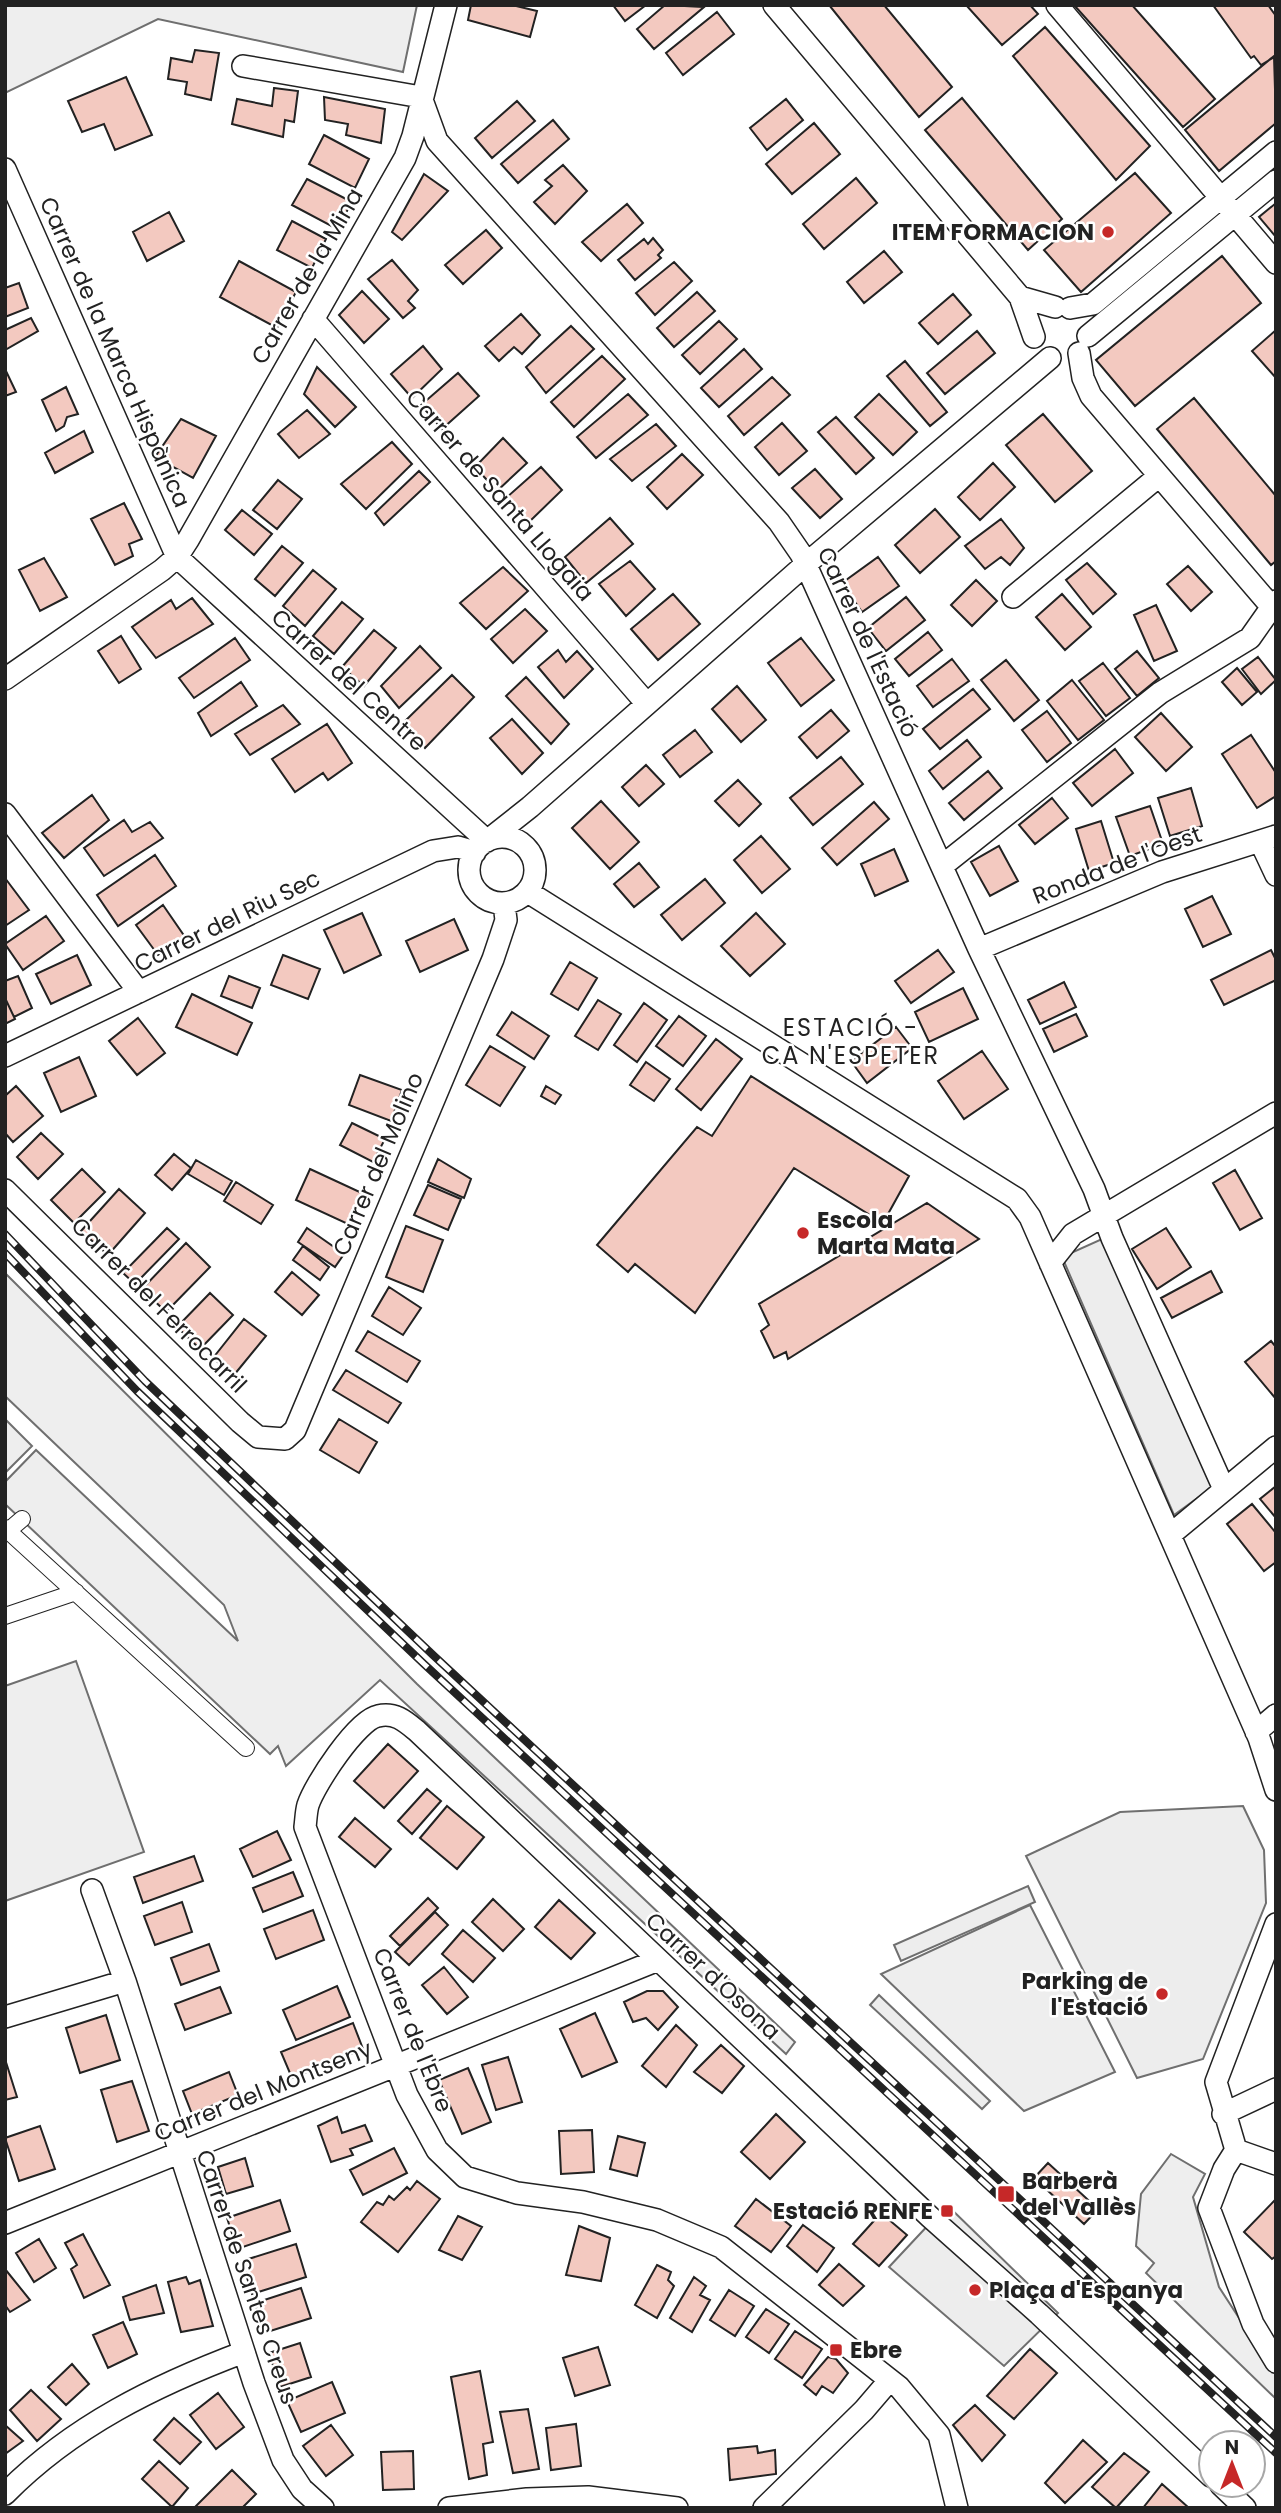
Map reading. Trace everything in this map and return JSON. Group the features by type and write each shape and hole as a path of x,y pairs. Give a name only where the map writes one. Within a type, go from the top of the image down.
{"street":[{"name":"Carrer de la Mina","path":"177,557 405,158 446,5"},
{"path":"774,5 1020,296 1042,354 1050,358 1059,361 1084,344 1276,181"},
{"path":"1057,5 1276,262"},
{"path":"243,66 421,97"},
{"name":"Carrer de l'Estació","path":"421,97 437,141 779,522 806,564 979,949 1094,1189 1224,1489"},
{"path":"1034,337 1038,319 1044,312 1093,304 1276,152"},
{"name":"Carrer de la Marca Hispànica","path":"5,169 177,557"},
{"path":"942,866 1160,693 1250,638 1274,606 1091,396 1083,378 1083,318 1063,308 1020,296"},
{"name":"Carrer de Santa Llogaia","path":"313,319 647,704"},
{"path":"530,807 524,817 525,846 536,867 535,879 528,892 519,899 504,904 486,898 472,885 469,874 481,847 806,564 1050,358"},
{"path":"1013,597 1159,476"},
{"path":"5,679 177,557"},
{"name":"Carrer del Centre","path":"177,557 481,847"},
{"path":"5,814 139,992"},
{"path":"481,847 504,837 525,846"},
{"path":"1268,838 1276,875"},
{"name":"Ronda de l'Oest","path":"979,949 1150,877 1268,838"},
{"name":"Carrer del Riu Sec","path":"5,1056 432,851 481,847"},
{"path":"528,892 1002,1187 1017,1199 1030,1217 1051,1263 1256,1732 1276,1790"},
{"name":"Carrer del Molino","path":"285,1439 295,1430 493,959 506,920 504,904"},
{"path":"1051,1263 1073,1234 1276,1113"},
{"name":"Carrer del Ferrocarril","path":"5,1190 240,1422 258,1437 285,1439"},
{"path":"1170,1535 1276,1447"},
{"path":"22,1519 7,1529 76,1592 157,1657 246,1748"},
{"path":"5,1616 76,1592"},
{"name":"Carrer de l'Ebre","path":"399,1716 381,1715 365,1723 321,1777 309,1805 305,1827 407,2095 437,2150 465,2177 517,2193 583,2202 657,2220 721,2247 888,2382 900,2387 939,2434 957,2508"},
{"path":"1256,1732 1276,1715"},
{"name":"Carrer d'Osona","path":"399,1716 1197,2463"},
{"name":"Carrer de Santes Creus","path":"92,1890 125,1981 178,2154 244,2352 284,2460 302,2489 323,2508"},
{"path":"1236,2150 1223,2115 1216,2082 1276,1924"},
{"name":"Carrer del Montseny","path":"5,2223 657,1960"},
{"path":"5,2017 125,1981"},
{"path":"1223,2115 1276,2089"},
{"path":"1236,2150 1276,2164"},
{"path":"1236,2150 1224,2169 1209,2208 1253,2324 1276,2362"},
{"path":"5,2494 65,2441 119,2407 244,2352"},
{"path":"764,2508 864,2410 888,2382"},
{"path":"449,2508 527,2499 588,2497 677,2508"}],"shaded area":[{"path":"5,5 417,5 403,72 158,19 5,93"},
{"path":"1102,1239 1214,1486 1174,1515 1062,1257"},
{"path":"5,1273 417,1684 795,2042 786,2054 380,1680 286,1766 278,1746 270,1754 5,1504 5,1482 36,1450 238,1641 224,1605 5,1396"},
{"path":"5,1419 32,1446 5,1473"},
{"path":"76,1661 144,1852 5,1901 5,1686"},
{"name":"Parking de l'Estació","path":"1243,1806 1264,1850 1266,1903 1203,2059 1137,2078 1026,1856 1120,1812"},
{"path":"1028,1886 1035,1902 901,1961 894,1945"},
{"path":"1030,1905 1115,2072 1024,2111 881,1974"},
{"path":"879,1995 990,2101 982,2109 870,2005"},
{"path":"1171,2154 1205,2174 1193,2197 1219,2287 1276,2375 1276,2399 1146,2273 1154,2263 1136,2246 1141,2194"},
{"name":"Plaça d'Espanya","path":"947,2205 1058,2313 1004,2366 889,2267"}],"building":[{"path":"471,5 512,5 537,11 530,37 468,20"},
{"path":"613,5 646,5 625,21"},
{"path":"665,5 704,7 654,49 637,29"},
{"path":"829,5 884,5 952,87 919,117"},
{"path":"966,5 1030,5 1038,14 1002,45"},
{"path":"1074,5 1132,5 1215,99 1183,127"},
{"path":"1213,5 1268,5 1276,16 1276,56 1261,65 1254,56 1251,58"},
{"path":"717,12 734,34 683,75 666,53"},
{"path":"1045,27 1150,146 1116,180 1013,56"},
{"path":"195,50 219,53 211,100 185,94 187,82 168,79 171,58 192,62"},
{"path":"1274,56 1276,123 1219,171 1185,130"},
{"path":"126,77 152,135 115,150 104,124 82,132 68,101"},
{"path":"274,88 298,91 294,122 285,120 283,137 232,124 237,99 272,106"},
{"path":"324,97 385,109 381,143 346,135 348,124 325,120"},
{"path":"962,98 1062,219 1028,250 925,130"},
{"path":"786,99 803,120 767,150 750,128"},
{"path":"517,101 535,121 492,158 475,138"},
{"path":"553,120 569,139 518,183 501,164"},
{"path":"814,123 840,154 792,194 766,164"},
{"path":"324,135 369,159 355,188 309,164"},
{"path":"563,165 587,191 555,224 534,202 552,186 545,180"},
{"name":"ITEM FORMACION","path":"1135,173 1171,213 1081,292 1044,250"},
{"path":"424,174 448,191 402,240 392,232"},
{"path":"856,178 877,203 824,249 803,224"},
{"path":"307,179 352,202 337,229 292,205"},
{"path":"1276,203 1276,237 1259,217"},
{"path":"627,204 643,223 601,261 582,242"},
{"path":"169,212 184,241 147,261 133,232"},
{"path":"292,221 326,239 312,268 277,250"},
{"path":"486,230 502,248 463,284 445,265"},
{"path":"653,238 663,250 658,255 661,258 635,280 618,260 644,239 648,244"},
{"path":"884,251 902,272 864,303 847,282"},
{"path":"1222,256 1261,303 1135,406 1096,360"},
{"path":"392,260 418,290 408,301 415,308 403,318 368,279"},
{"path":"239,261 296,292 277,328 220,297"},
{"path":"674,262 692,281 655,315 636,293"},
{"path":"19,283 28,308 5,317 5,288"},
{"path":"362,291 389,319 364,343 339,315"},
{"path":"697,292 715,311 674,347 657,328"},
{"path":"953,294 971,315 938,344 919,323"},
{"path":"521,314 540,335 522,354 514,347 499,361 485,346"},
{"path":"31,318 38,331 5,350 5,330"},
{"path":"719,321 737,339 700,374 682,355"},
{"path":"571,326 594,349 546,393 526,367"},
{"path":"1276,330 1276,378 1252,351"},
{"path":"977,331 995,353 945,394 927,373"},
{"path":"423,346 442,369 412,398 391,374"},
{"path":"744,349 762,369 719,407 701,388"},
{"path":"602,356 625,379 574,427 551,402"},
{"path":"905,361 947,412 930,426 887,376"},
{"path":"317,367 356,407 335,427 304,394"},
{"path":"5,369 16,392 5,396"},
{"path":"458,373 479,396 442,429 421,405"},
{"path":"772,377 790,395 744,435 728,416"},
{"path":"66,387 78,414 67,417 64,426 56,431 42,400"},
{"path":"628,394 648,415 596,458 577,437"},
{"path":"879,394 917,432 893,455 855,417"},
{"path":"1194,398 1276,496 1276,561 1271,565 1157,429"},
{"path":"307,410 330,434 299,458 278,434"},
{"path":"1043,414 1092,471 1055,502 1006,445"},
{"path":"836,417 874,458 856,474 818,432"},
{"path":"181,419 216,436 193,478 155,457"},
{"path":"782,423 807,451 779,475 755,447"},
{"path":"656,424 676,446 632,481 610,459"},
{"path":"84,431 93,452 55,473 45,453"},
{"path":"503,438 527,463 497,491 475,467"},
{"path":"392,442 412,464 366,509 341,484"},
{"path":"682,454 703,475 667,509 647,487"},
{"path":"993,463 1015,487 980,520 958,497"},
{"path":"541,467 562,490 528,523 506,498"},
{"path":"815,469 842,499 820,518 792,488"},
{"path":"419,471 430,482 384,525 375,513"},
{"path":"278,480 302,499 277,529 253,510"},
{"path":"124,503 142,539 129,544 133,556 115,565 91,519"},
{"path":"935,509 960,537 920,573 895,545"},
{"path":"242,510 272,534 254,555 225,530"},
{"path":"610,518 633,544 586,583 565,557"},
{"path":"1001,519 1024,548 1010,565 1001,557 985,569 965,546"},
{"path":"282,546 303,563 275,596 255,579"},
{"path":"878,557 899,586 862,612 842,583"},
{"path":"44,558 67,597 40,611 19,570"},
{"path":"630,561 655,589 626,616 599,584"},
{"path":"1087,563 1116,594 1093,614 1066,580"},
{"path":"1188,566 1212,592 1191,611 1167,584"},
{"path":"503,567 528,591 486,629 460,603"},
{"path":"313,570 336,589 305,626 283,606"},
{"path":"976,580 997,601 972,626 951,605"},
{"path":"673,594 700,624 658,660 631,629"},
{"path":"1062,594 1091,627 1065,650 1036,617"},
{"path":"906,597 925,620 886,651 868,628"},
{"path":"192,598 213,624 156,658 132,627 171,600 176,609"},
{"path":"342,602 363,619 334,654 313,636"},
{"path":"1156,605 1177,651 1154,661 1134,615"},
{"path":"525,609 547,631 513,663 491,639"},
{"path":"374,630 396,648 364,686 342,667"},
{"path":"928,632 942,650 909,676 895,659"},
{"path":"121,636 141,669 119,683 98,651"},
{"path":"235,638 250,660 194,698 179,678"},
{"path":"801,638 834,680 801,706 768,663"},
{"path":"420,646 441,668 399,708 381,686"},
{"path":"558,650 566,662 577,651 593,669 564,698 538,667"},
{"path":"1137,651 1159,678 1137,696 1115,669"},
{"path":"1258,657 1276,680 1261,694 1242,669"},
{"path":"952,659 969,681 933,707 917,686"},
{"path":"1006,660 1039,700 1014,721 981,680"},
{"path":"1103,663 1130,698 1106,716 1079,681"},
{"path":"1237,668 1257,692 1242,705 1222,682"},
{"path":"452,675 474,697 425,748 403,723"},
{"path":"526,677 569,724 551,744 506,696"},
{"path":"1072,680 1104,720 1078,740 1047,701"},
{"path":"241,682 257,706 211,736 198,713"},
{"path":"737,686 766,720 741,742 712,709"},
{"path":"973,689 990,709 940,749 923,729"},
{"path":"283,705 300,724 250,755 235,734"},
{"path":"831,710 849,731 817,758 799,737"},
{"path":"1047,711 1071,743 1047,762 1022,730"},
{"path":"1161,713 1192,747 1166,771 1135,737"},
{"path":"512,719 543,753 522,774 490,738"},
{"path":"327,724 352,763 328,780 323,773 295,792 272,759"},
{"path":"695,730 712,752 680,777 663,755"},
{"path":"1251,735 1276,773 1276,796 1257,808 1222,754"},
{"path":"967,740 981,757 943,789 929,771"},
{"path":"1115,749 1133,773 1092,806 1073,783"},
{"path":"841,757 863,784 813,825 790,798"},
{"path":"646,765 664,784 639,806 622,787"},
{"path":"988,771 1002,788 964,820 949,803"},
{"path":"738,780 761,804 739,826 715,801"},
{"path":"1191,788 1202,826 1170,836 1158,798"},
{"path":"92,795 109,820 64,858 42,833"},
{"path":"1052,798 1068,818 1035,844 1019,825"},
{"path":"601,801 639,842 610,869 572,828"},
{"path":"874,802 889,819 837,865 822,848"},
{"path":"1150,806 1163,844 1130,856 1116,817"},
{"path":"124,820 132,832 150,822 163,838 104,876 84,848"},
{"path":"1101,821 1114,863 1089,871 1076,829"},
{"path":"761,836 790,869 762,893 734,860"},
{"path":"999,846 1018,881 990,896 971,862"},
{"path":"894,849 908,881 875,896 861,864"},
{"path":"155,855 176,886 118,926 97,895"},
{"path":"639,863 659,887 634,907 614,884"},
{"path":"5,878 29,910 5,926"},
{"path":"705,879 725,903 682,940 661,915"},
{"path":"1212,896 1231,934 1203,947 1185,909"},
{"path":"163,905 185,937 158,955 136,925"},
{"path":"362,913 381,955 344,973 324,930"},
{"path":"756,913 785,944 750,976 721,946"},
{"path":"46,916 64,941 23,970 5,944"},
{"path":"454,919 468,950 420,972 406,941"},
{"path":"938,950 954,972 911,1003 895,981"},
{"path":"1271,950 1276,960 1276,980 1224,1005 1211,980"},
{"path":"77,955 91,985 51,1004 36,974"},
{"path":"283,955 320,969 308,999 271,985"},
{"path":"570,962 597,978 578,1010 551,994"},
{"path":"18,976 32,1008 14,1017 5,998 5,981"},
{"path":"229,976 260,988 252,1008 221,996"},
{"path":"1064,982 1076,1007 1040,1024 1028,1000"},
{"path":"963,988 978,1019 929,1042 915,1012"},
{"path":"192,994 252,1023 237,1055 176,1027"},
{"path":"5,998 15,1019 5,1024"},
{"path":"598,1000 621,1014 598,1050 575,1036"},
{"path":"644,1003 667,1020 637,1062 614,1045"},
{"path":"512,1012 549,1036 534,1059 497,1035"},
{"path":"1076,1014 1087,1036 1054,1052 1043,1029"},
{"path":"679,1016 706,1036 683,1066 656,1046"},
{"path":"138,1018 165,1053 137,1075 109,1041"},
{"path":"896,1027 912,1048 867,1083 851,1061"},
{"path":"716,1039 742,1059 701,1110 676,1089"},
{"path":"490,1046 525,1067 500,1106 466,1085"},
{"path":"982,1051 1008,1089 964,1119 938,1081"},
{"path":"79,1057 96,1096 61,1112 44,1073"},
{"path":"646,1062 670,1079 654,1101 630,1085"},
{"path":"360,1075 402,1090 391,1121 349,1105"},
{"path":"751,1076 909,1176 883,1223 794,1168 695,1313 635,1264 628,1272 597,1245 697,1127 712,1136"},
{"path":"16,1086 43,1116 13,1142 5,1133 5,1096"},
{"path":"546,1086 561,1095 555,1104 541,1096"},
{"path":"352,1123 385,1139 373,1162 340,1145"},
{"path":"41,1133 63,1154 38,1179 17,1157"},
{"path":"174,1154 191,1168 172,1190 155,1175"},
{"path":"438,1159 471,1179 464,1198 428,1182"},
{"path":"196,1160 232,1181 224,1195 188,1174"},
{"path":"82,1169 105,1192 74,1223 51,1200"},
{"path":"310,1169 364,1194 350,1225 296,1200"},
{"path":"1235,1170 1262,1218 1240,1230 1213,1183"},
{"path":"236,1182 273,1205 261,1224 224,1201"},
{"path":"428,1185 461,1199 448,1230 414,1215"},
{"path":"119,1189 145,1213 108,1255 81,1231"},
{"path":"927,1203 979,1239 788,1359 786,1352 774,1358 761,1331 769,1325 759,1304"},
{"path":"406,1226 443,1240 423,1292 386,1277"},
{"path":"167,1228 179,1239 135,1284 123,1273"},
{"path":"307,1228 344,1254 335,1267 298,1242"},
{"path":"1166,1228 1191,1267 1157,1289 1132,1249"},
{"path":"186,1243 210,1267 166,1312 142,1289"},
{"path":"303,1246 329,1267 320,1280 293,1260"},
{"path":"1211,1271 1222,1292 1172,1318 1161,1298"},
{"path":"292,1272 319,1295 302,1315 275,1292"},
{"path":"389,1287 421,1308 403,1335 372,1316"},
{"path":"210,1293 233,1315 200,1349 177,1327"},
{"path":"244,1319 266,1336 234,1375 213,1358"},
{"path":"368,1331 420,1361 407,1382 356,1351"},
{"path":"1271,1341 1276,1347 1276,1399 1245,1362"},
{"path":"346,1370 401,1403 388,1423 333,1390"},
{"path":"339,1419 377,1442 359,1473 320,1450"},
{"path":"1276,1486 1276,1518 1260,1499"},
{"path":"1252,1504 1276,1533 1276,1562 1264,1571 1227,1524"},
{"path":"388,1744 418,1771 384,1808 354,1781"},
{"path":"427,1789 441,1801 412,1834 398,1821"},
{"path":"447,1806 484,1837 457,1869 420,1838"},
{"path":"355,1818 391,1849 375,1867 339,1837"},
{"path":"277,1831 291,1860 253,1877 240,1849"},
{"path":"194,1856 203,1881 143,1903 134,1877"},
{"path":"293,1872 303,1896 263,1912 253,1888"},
{"path":"428,1898 438,1908 400,1946 390,1936"},
{"path":"493,1899 524,1929 503,1951 472,1922"},
{"path":"559,1900 595,1933 571,1959 535,1927"},
{"path":"182,1902 192,1932 155,1945 144,1916"},
{"path":"313,1910 324,1940 276,1959 264,1929"},
{"path":"435,1912 448,1925 409,1965 395,1952"},
{"path":"463,1930 495,1958 473,1982 442,1954"},
{"path":"209,1944 219,1971 181,1985 171,1958"},
{"path":"444,1967 468,1997 447,2014 422,1985"},
{"path":"337,1986 350,2017 296,2040 283,2010"},
{"path":"220,1987 231,2013 185,2030 175,2004"},
{"path":"647,1991 663,1991 678,2007 658,2030 646,2018 633,2022 624,2002"},
{"path":"595,2013 617,2062 582,2077 560,2029"},
{"path":"106,2015 120,2060 80,2073 66,2028"},
{"path":"353,2023 363,2049 292,2078 281,2052"},
{"path":"676,2025 697,2045 666,2087 642,2066"},
{"path":"721,2045 744,2066 722,2093 694,2072"},
{"path":"508,2057 522,2102 496,2110 482,2065"},
{"path":"5,2059 17,2097 5,2100"},
{"path":"468,2068 491,2122 462,2134 439,2080"},
{"path":"229,2072 238,2095 192,2114 183,2091"},
{"path":"132,2081 149,2131 117,2142 101,2090"},
{"path":"776,2114 805,2142 770,2179 741,2152"},
{"path":"337,2117 342,2133 365,2125 372,2141 350,2149 353,2155 331,2162 318,2126"},
{"path":"40,2126 55,2169 19,2181 5,2138"},
{"path":"592,2130 594,2172 561,2174 559,2131"},
{"path":"618,2136 645,2143 637,2176 610,2169"},
{"path":"394,2148 407,2173 363,2195 350,2170"},
{"path":"245,2158 253,2186 226,2194 218,2167"},
{"path":"1048,2163 1098,2209 1084,2224 1034,2178"},
{"path":"417,2181 440,2199 398,2252 361,2222 377,2202 383,2205 389,2196 394,2200 407,2187 410,2190"},
{"path":"756,2199 791,2226 771,2252 735,2226"},
{"path":"1276,2199 1276,2256 1272,2259 1244,2232"},
{"path":"280,2200 290,2231 237,2249 227,2218"},
{"path":"881,2213 907,2235 879,2266 853,2244"},
{"path":"458,2216 482,2227 462,2260 439,2250"},
{"path":"803,2225 834,2248 817,2272 787,2246"},
{"path":"579,2226 610,2238 601,2281 566,2275"},
{"path":"83,2234 110,2285 84,2298 71,2269 77,2265 65,2243"},
{"path":"39,2239 56,2268 34,2282 16,2253"},
{"path":"296,2244 306,2277 252,2294 242,2261"},
{"path":"839,2264 864,2286 843,2306 819,2285"},
{"path":"657,2265 671,2272 668,2280 674,2286 657,2318 635,2305"},
{"path":"5,2269 30,2300 10,2312 5,2305"},
{"path":"186,2277 189,2284 200,2280 213,2326 181,2332 168,2282"},
{"path":"694,2277 706,2286 700,2295 710,2300 692,2332 670,2318"},
{"path":"156,2285 164,2313 130,2320 123,2297"},
{"path":"301,2288 311,2318 264,2333 255,2303"},
{"path":"729,2290 754,2306 735,2336 710,2320"},
{"path":"766,2309 789,2324 769,2353 746,2337"},
{"path":"123,2322 137,2354 108,2368 93,2335"},
{"path":"795,2331 822,2349 802,2378 775,2359"},
{"path":"300,2343 311,2377 280,2387 269,2353"},
{"path":"598,2347 610,2385 575,2396 563,2358"},
{"path":"1030,2349 1057,2373 1014,2419 987,2396"},
{"path":"828,2357 836,2359 848,2373 833,2393 822,2386 816,2395 804,2385"},
{"path":"72,2364 89,2384 66,2405 48,2387"},
{"path":"480,2371 493,2442 483,2444 487,2475 469,2479 451,2377"},
{"path":"332,2382 345,2413 301,2432 287,2401"},
{"path":"31,2390 61,2419 37,2441 10,2410"},
{"path":"218,2393 244,2427 216,2449 190,2415"},
{"path":"975,2405 1005,2435 982,2461 953,2425"},
{"path":"528,2409 539,2469 513,2473 500,2412"},
{"path":"174,2418 201,2442 180,2464 154,2440"},
{"path":"576,2424 581,2466 551,2470 546,2428"},
{"path":"5,2425 23,2441 5,2454"},
{"path":"331,2425 353,2455 326,2476 303,2446"},
{"path":"1083,2440 1107,2462 1065,2503 1045,2483"},
{"path":"757,2446 758,2453 775,2450 776,2474 730,2480 728,2449"},
{"path":"413,2451 414,2489 383,2490 381,2452"},
{"path":"1124,2453 1149,2472 1116,2508 1092,2487"},
{"path":"159,2461 188,2488 172,2507 142,2479"},
{"path":"232,2470 256,2494 242,2508 194,2508"},
{"path":"1162,2484 1189,2508 1143,2508"}],"railway":[{"path":"5,1234 145,1381 433,1655 1276,2437"},
{"path":"5,1253 137,1391 424,1664 1276,2453"}],"place":[{"name":"ITEM FORMACION","path":"1108,232"},
{"name":"Escola Marta Mata","path":"803,1233"},
{"name":"Parking de l'Estació","path":"1162,1994"},
{"name":"Barberà del Vallès","path":"1006,2194"},
{"name":"Estació RENFE","path":"947,2211"},
{"name":"Plaça d'Espanya","path":"975,2290"},
{"name":"Ebre","path":"836,2350"}],"district":[{"name":"ESTACIÓ - CA N'ESPETER","path":"851,1042"}]}
